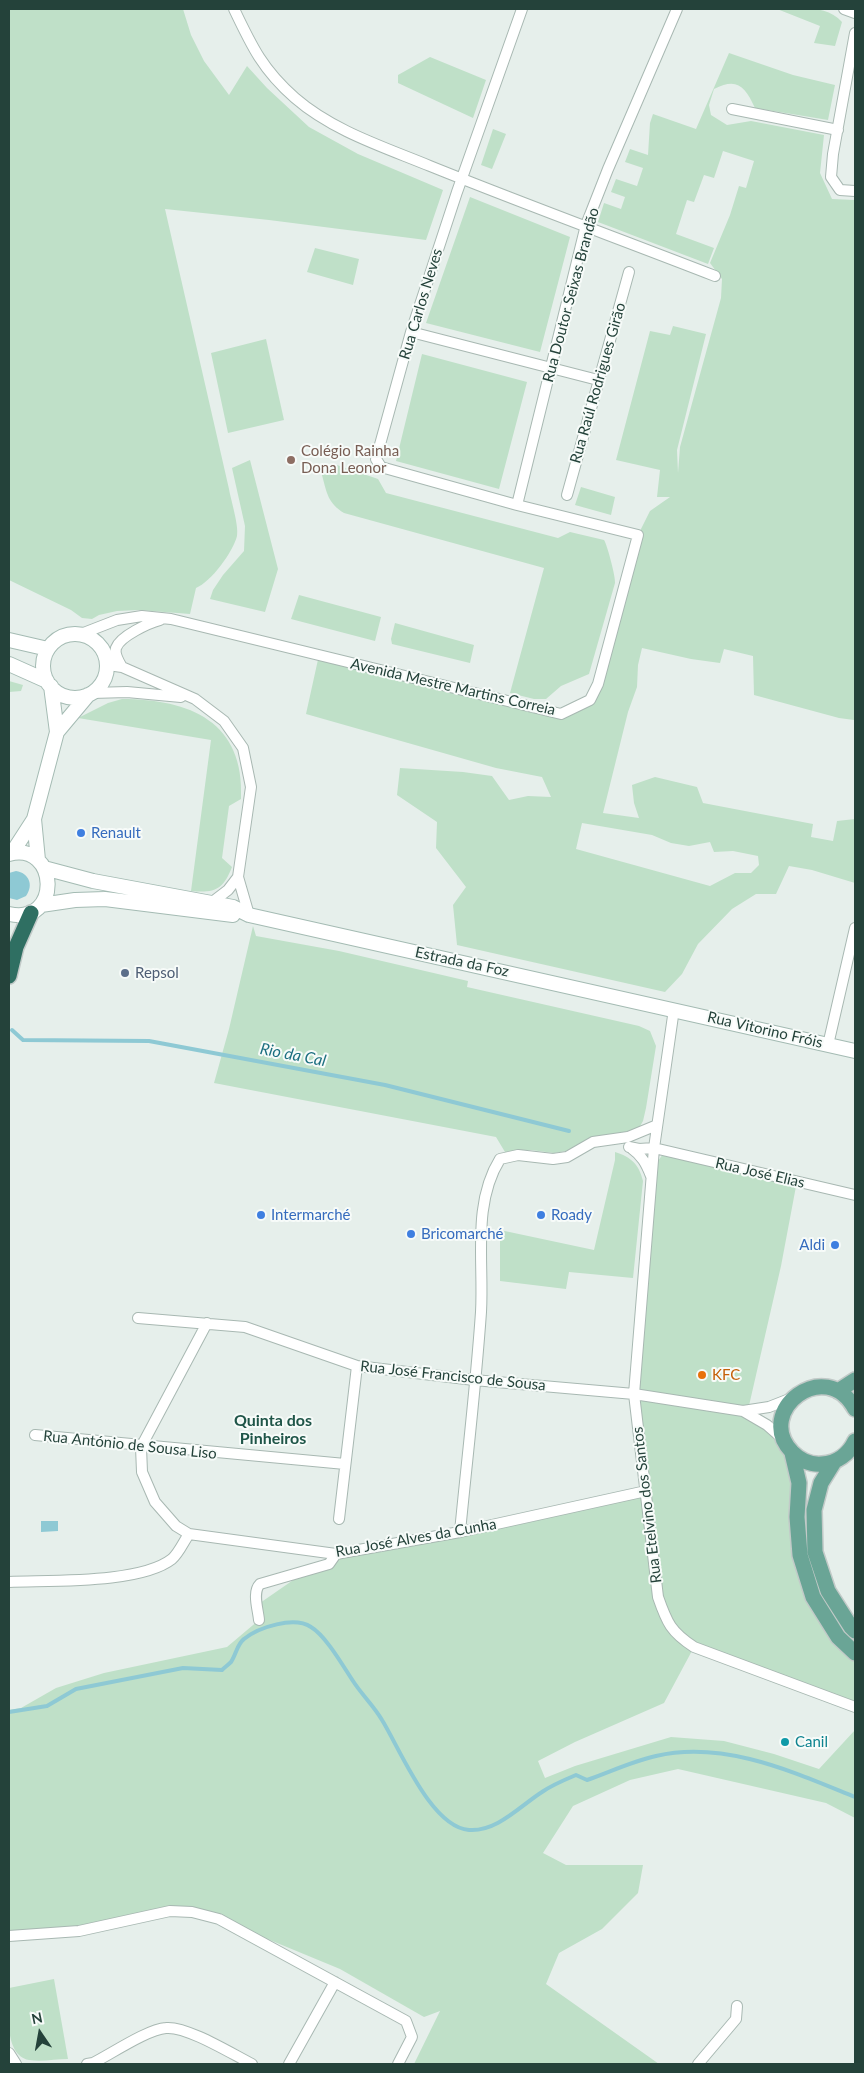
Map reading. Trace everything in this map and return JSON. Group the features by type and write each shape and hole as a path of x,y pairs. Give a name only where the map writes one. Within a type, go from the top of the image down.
{"highway":[{"path":"9,976 16,946 36,909"}],"main road":[{"path":"10,853 34,819 57,732 49,684 43,664 48,649 57,639 65,635 81,634 92,638 100,645 114,666 57,732"},
{"path":"9,640 48,649"},
{"path":"9,664 49,684 58,693 68,697 90,694"},
{"path":"34,819 41,864 48,877 49,887 46,897 36,909"},
{"name":"Estrada da Foz","path":"10,853 30,855 41,864 93,881 233,907 249,915 674,1009"},
{"name":"Estrada da Foz","path":"9,914 21,916 36,909 75,900 105,899 231,916 249,915"},
{"name":"Rua Vitorino Fróis","path":"674,1009 855,1051"},
{"path":"838,1391 855,1380"},
{"path":"855,1409 848,1398 838,1391 829,1388 812,1388 798,1393 792,1398 782,1418 781,1429 799,1483 797,1517 800,1555 810,1589 838,1637 855,1653"},
{"path":"788,1447 805,1462 812,1464 834,1462"},
{"path":"853,1449 834,1462 821,1484 814,1510 815,1552 828,1591 855,1631"}],"street":[{"path":"234,9 254,51 273,77 297,99 328,122 462,179 715,276"},
{"name":"Rua Carlos Neves","path":"517,505 381,467 376,459 411,332 522,9"},
{"name":"Rua Doutor Seixas Brandão","path":"517,505 586,225 608,168 677,9"},
{"path":"844,9 855,13"},
{"path":"855,34 833,154 831,177 840,190 855,191"},
{"path":"732,109 838,130"},
{"name":"Rua Raúl Rodrigues Girão","path":"567,495 629,272"},
{"path":"411,332 598,380"},
{"name":"Avenida Mestre Martins Correia","path":"81,634 117,620 142,616 171,619 561,714 590,700 598,684 638,534 517,505"},
{"name":"Avenida Mestre Martins Correia","path":"114,666 116,648 120,642 148,624 159,620 171,619"},
{"path":"114,666 195,699 224,721 243,748 251,787 238,877 249,915"},
{"path":"90,694 126,692 195,699"},
{"path":"211,903 228,890 238,877"},
{"path":"828,1045 855,928"},
{"path":"629,1142 657,1125 674,1009"},
{"name":"Rua Etelvino dos Santos","path":"657,1125 634,1394 658,1597 666,1618 677,1636 694,1647 855,1707"},
{"path":"460,1532 481,1311 483,1207 486,1190 494,1169 500,1159 518,1155 553,1159 567,1157 593,1142 614,1139 629,1142 643,1159 652,1178"},
{"name":"Rua José Elias","path":"629,1142 639,1149 654,1148 855,1195"},
{"name":"Rua José Francisco de Sousa","path":"138,1318 245,1327 357,1366 474,1380 634,1394 743,1411 769,1407 792,1398"},
{"path":"9,1582 124,1576 151,1570 172,1558 189,1534 176,1526 155,1502 142,1472 141,1446 207,1323"},
{"path":"339,1519 357,1366"},
{"name":"Rua José Francisco de Sousa","path":"743,1411 766,1425 788,1447"},
{"name":"Rua António de Sousa Liso","path":"35,1435 345,1464"},
{"name":"Rua José Alves da Cunha","path":"189,1534 336,1554 460,1532 646,1491"},
{"path":"259,1620 256,1588 260,1584 329,1564 336,1554"},
{"path":"9,1936 12,1934 52,1934 79,1931 170,1911 192,1912 219,1919 406,2021 412,2037 398,2064"},
{"path":"288,2064 335,1982"},
{"path":"698,2064 736,2019 737,2006"},
{"path":"87,2064 93,2063 150,2032 165,2028 179,2028 252,2064"},
{"path":"9,2053 16,2064"}],"green space":[{"path":"9,9 183,9 191,35 204,61 229,95 247,66 267,88 309,127 358,154 443,190 426,240 165,209 237,526 235,543 221,566 208,580 196,588 190,614 139,610 117,611 99,615 92,619 82,618 71,610 9,580"},
{"path":"777,9 812,9 828,12 836,16 842,22 835,46 814,43 820,26"},
{"path":"729,53 793,75 835,85 828,120 755,108 744,89 734,84 722,85 714,89 709,105 711,115 727,125 751,121 824,135 820,173 832,199 855,200 855,722 854,720 839,718 754,695 753,656 724,649 720,663 691,659 642,648 638,665 637,687 628,712 603,813 639,818 634,803 632,785 655,777 697,787 703,803 813,824 811,837 833,841 837,821 855,819 855,883 812,870 789,866 776,894 756,894 732,909 698,944 682,974 665,992 457,945 453,905 466,887 436,848 437,822 397,795 400,768 492,776 509,800 528,796 551,797 542,777 496,768 306,714 319,655 561,714 590,699 638,535 650,511 670,497 657,497 660,470 616,460 650,331 670,335 673,326 706,334 677,450 678,473 680,447 721,298 722,279 710,263 730,215 739,186 746,188 754,161 723,151 714,178 704,175 694,202 687,200 676,234 714,248 708,264 598,222 604,203 621,209 625,197 611,192 616,179 637,186 643,168 625,162 630,149 648,155 650,123 653,114 696,129","holes":["582,823 652,835 671,843 689,846 710,842 714,852 733,851 758,856 759,865 751,873 735,873 710,886 576,849"]},
{"path":"430,57 486,80 473,118 398,83 398,75"},
{"path":"493,129 506,134 492,169 481,165"},
{"path":"470,197 570,237 540,352 426,323"},
{"path":"315,248 359,259 353,285 307,272"},
{"path":"266,339 284,420 228,433 211,353"},
{"path":"422,354 527,382 499,489 396,461"},
{"path":"250,460 278,569 265,612 210,599 213,590 223,575 244,551 245,526 232,468"},
{"path":"329,465 337,465 378,479 386,493 558,538 570,532 604,540 611,561 615,583 589,674 561,686 546,699 534,699 510,693 544,568 344,513 331,502 325,488 322,475"},
{"path":"581,487 615,497 611,515 575,505"},
{"path":"299,595 381,617 375,641 291,619"},
{"path":"395,623 474,645 470,663 392,644 391,639"},
{"path":"9,681 23,685 21,691 9,692"},
{"path":"122,699 147,700 191,710 208,720 223,734 234,751 240,773 241,799 229,806 222,858 232,867 225,881 217,888 206,891 191,891 211,740 78,718 108,703"},
{"path":"253,926 256,936 339,951 468,981 467,987 639,1026 650,1031 656,1046 643,1121 638,1130 583,1144 566,1151 554,1153 531,1150 505,1152 496,1137 214,1083 229,1029"},
{"path":"665,1151 797,1181 781,1266 748,1410 787,1447 797,1517 813,1597 855,1653 855,1707 694,1647 664,1703 575,1742 538,1761 545,1778 575,1766 671,1737 724,1741 774,1754 819,1769 855,1730 855,1818 826,1803 678,1769 630,1780 573,1806 543,1853 566,1865 643,1865 638,1893 602,1929 559,1953 546,1984 659,2064 414,2064 440,2011 424,2017 340,1969 219,1919 192,1912 79,1931 9,1936 9,1710 21,1708 56,1688 104,1673 227,1647 259,1620 260,1603 299,1576 338,1557 643,1494 634,1394 658,1161"},
{"path":"615,1152 626,1156 634,1162 643,1181 633,1278 569,1272 566,1289 500,1281 500,1230 594,1250 615,1160"},
{"path":"54,1979 68,2059 29,2060 21,2056 11,2040 8,2018 9,1988"}],"water":[{"path":"16,871 24,874 30,884 26,896 17,900 9,898 9,873"},
{"path":"41,1521 58,1521 58,1531 41,1532"}],"waterway":[{"name":"Rio da Cal","path":"12,1030 23,1040 149,1041 385,1085 569,1131"},
{"path":"9,1712 47,1706 76,1689 183,1668 222,1670 231,1662 242,1641 250,1635 277,1624 295,1623 311,1627 328,1644 379,1715 418,1785 442,1816 455,1826 469,1830 489,1827 499,1823 546,1789 576,1775 587,1780 647,1758 682,1752 707,1752 758,1761 855,1797"}],"place":[{"name":"Colégio Rainha Dona Leonor","path":"291,460"},
{"name":"Renault","path":"81,833"},
{"name":"Repsol","path":"125,973"},
{"name":"Intermarché","path":"261,1215"},
{"name":"Roady","path":"541,1215"},
{"name":"Bricomarché","path":"411,1234"},
{"name":"Aldi","path":"835,1245"},
{"name":"KFC","path":"702,1375"},
{"name":"Canil","path":"785,1742"}],"district":[{"name":"Quinta dos Pinheiros","path":"273,1430"}]}
